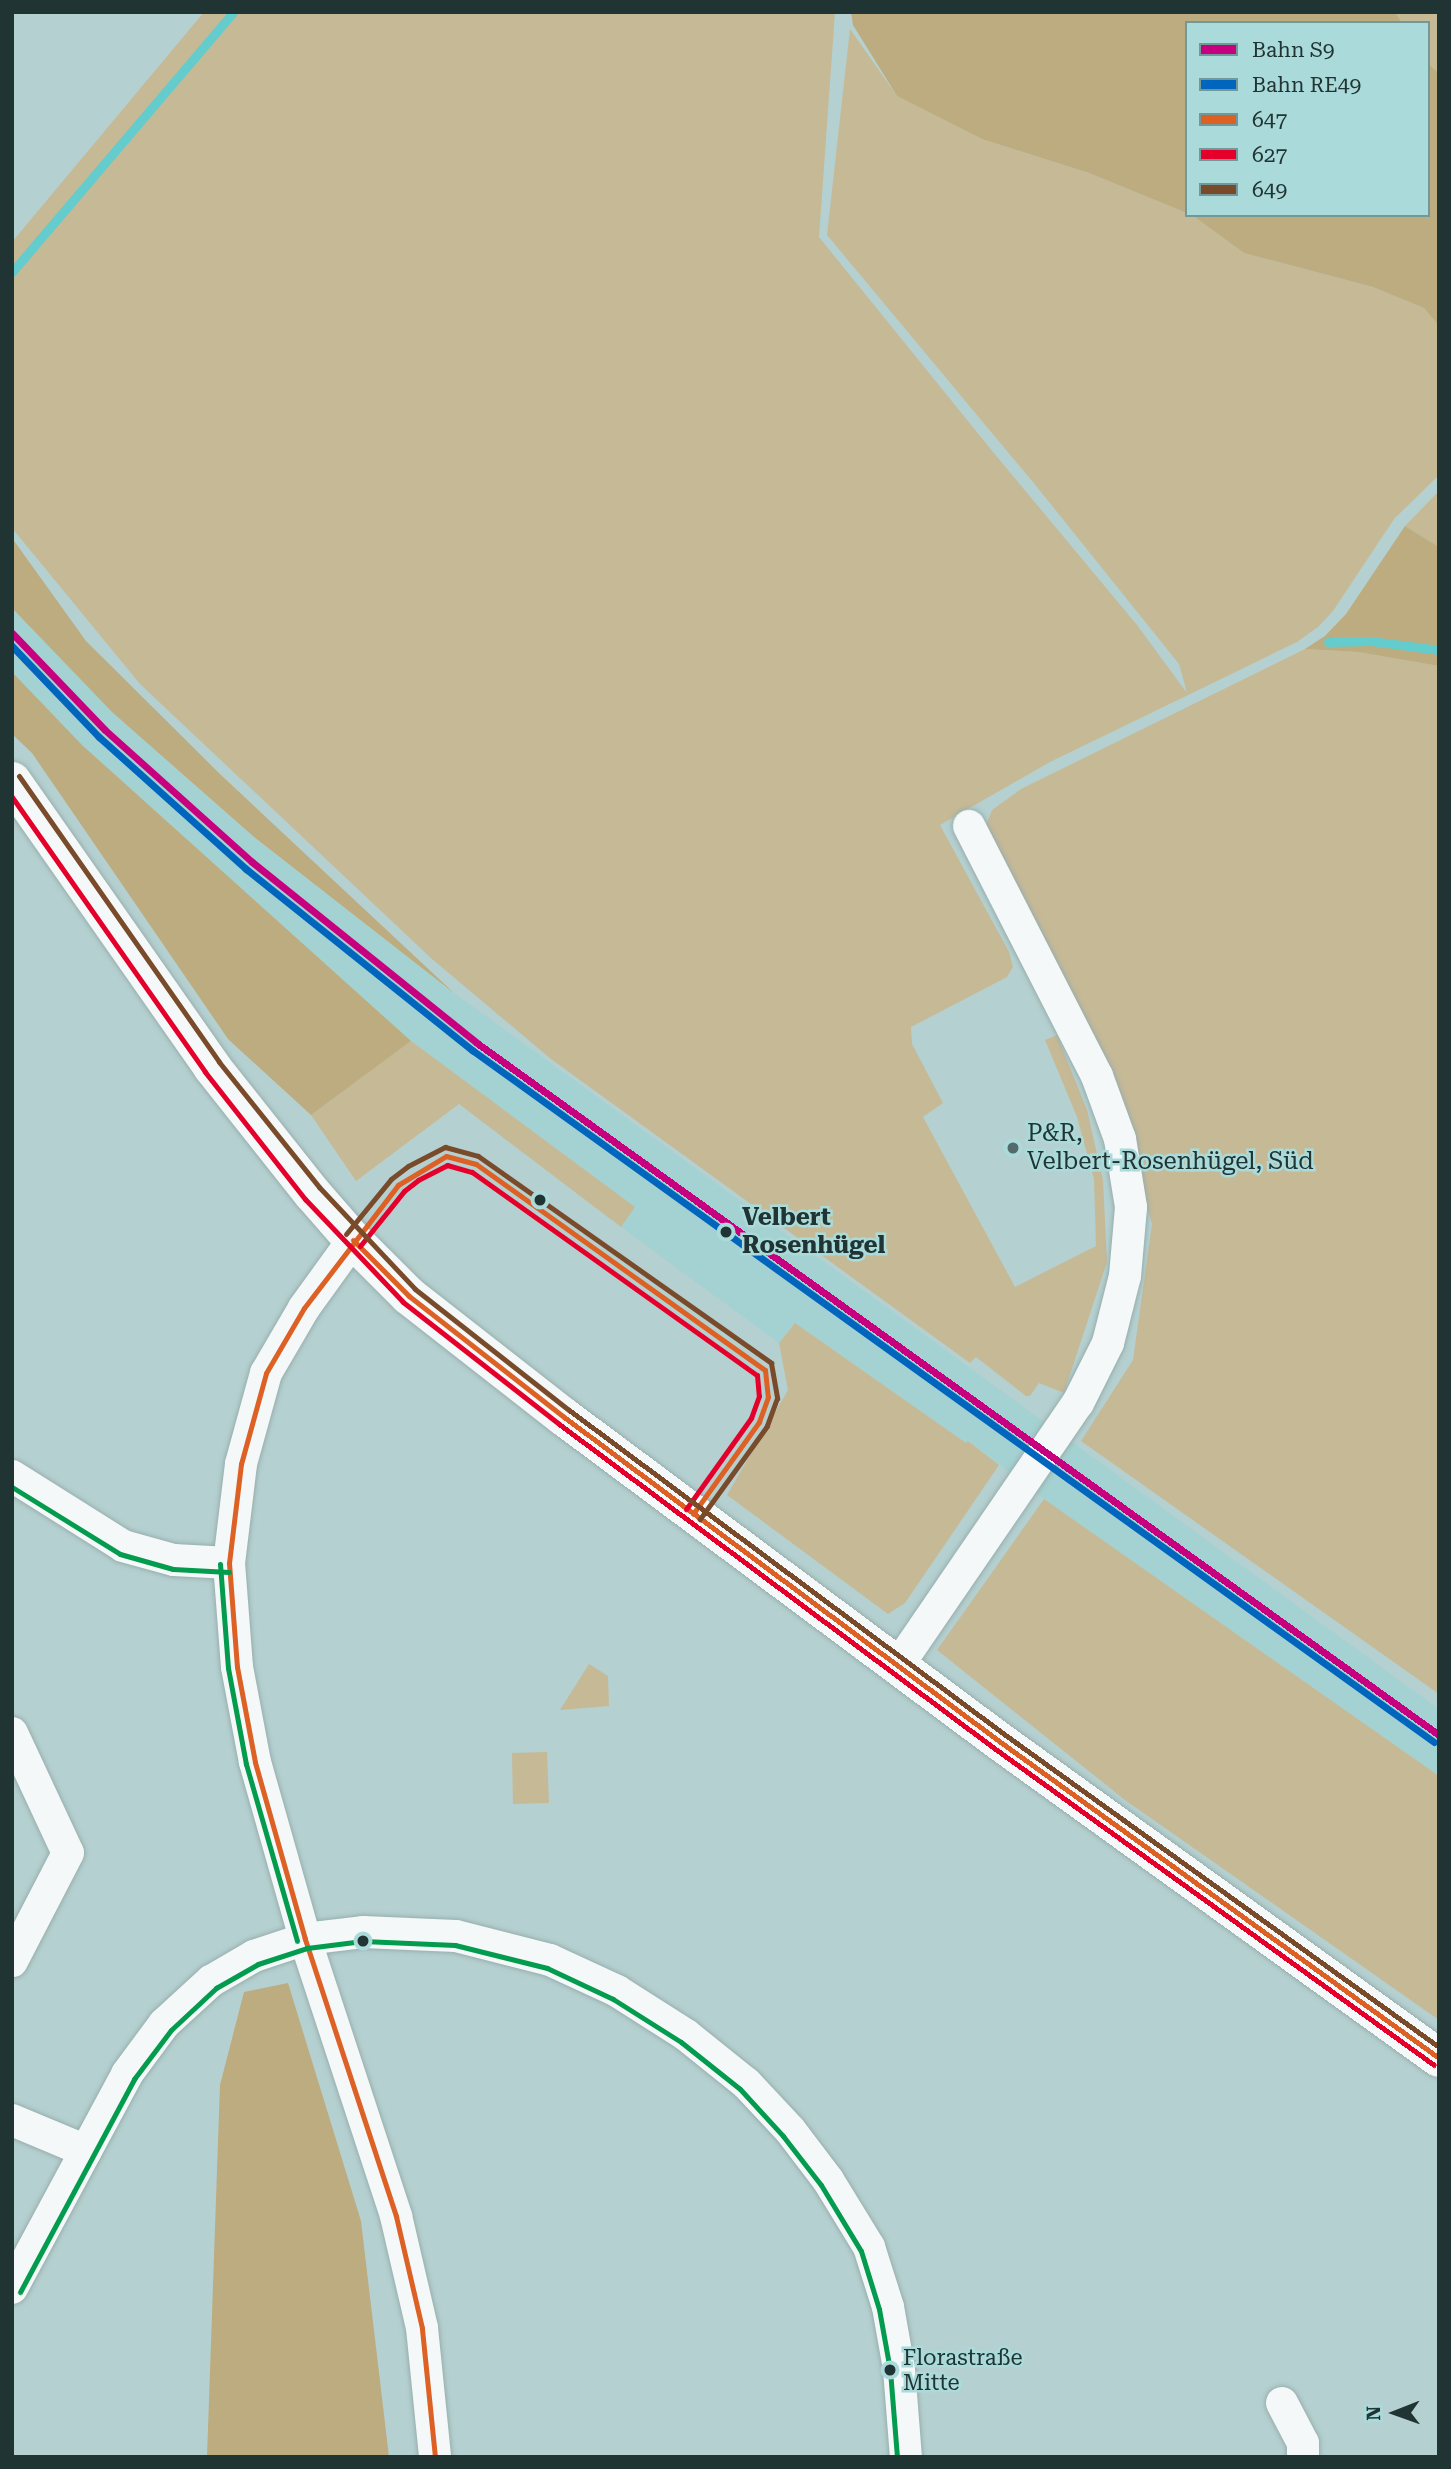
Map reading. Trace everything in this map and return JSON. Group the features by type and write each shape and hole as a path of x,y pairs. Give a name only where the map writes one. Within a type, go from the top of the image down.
{"street":[{"path":"12,781 212,1067 353,1240 410,1296 564,1417 999,1741 1439,2058"},
{"path":"899,1664 1078,1404 1108,1343 1125,1276 1131,1207 1120,1139 1097,1076 969,826"},
{"path":"353,1240 304,1308 266,1373 241,1464 229,1563 237,1667 255,1762 305,1939 396,2216 422,2328 435,2457"},
{"path":"12,1476 123,1546 174,1560 229,1563"},
{"path":"12,1733 68,1853 12,1961"},
{"path":"12,2288 127,2074 164,2024 211,1981 254,1956 305,1939 363,1932 456,1936 550,1959 617,1992 686,2035 746,2084 790,2130 828,2180 869,2247 888,2307 900,2369 906,2457"},
{"path":"12,2120 86,2151"},
{"path":"1282,2403 1303,2443 1303,2457"}],"shaded area":[{"path":"204,12 835,12 819,237 1137,625 1187,693 1179,664 1037,487 827,235 850,29 897,96 982,139 1089,173 1185,212 1185,217 1195,217 1244,253 1373,287 1424,308 1439,326 1439,475 1394,519 1333,611 1318,627 1297,642 1050,762 940,825 1009,952 1013,967 1007,977 911,1027 912,1044 943,1103 923,1117 1015,1287 1096,1246 1094,1179 1077,1117 1045,1040 1057,1035 1087,1110 1103,1180 1107,1262 1064,1393 1039,1383 1030,1396 1026,1396 976,1357 970,1363 551,1059 432,959 140,684 12,528 12,242"},
{"path":"851,12 1395,12 1401,21 1185,21 1185,212 1089,173 982,139 897,96 853,25"},
{"path":"1395,12 1439,12 1439,73 1430,66 1430,21 1401,21"},
{"path":"1430,66 1439,73 1439,326 1424,308 1373,287 1244,253 1195,217 1430,217"},
{"path":"1439,491 1439,547 1405,526"},
{"path":"1405,526 1439,547 1439,666 1358,652 1305,649 1325,636 1346,614"},
{"path":"12,538 86,641 222,776 454,993 254,837 112,712 12,608"},
{"path":"12,608 112,712 253,837 454,993 1439,1709 1439,1776 1044,1499 969,1441 966,1443 795,1323 779,1343 621,1227 635,1207 411,1041 82,745 12,672"},
{"path":"1305,649 1358,652 1439,666 1439,1694 1081,1441 1133,1360 1152,1224 1094,1036 1062,981 985,828 992,810 1021,789"},
{"path":"12,672 82,745 411,1041 311,1115 228,1039 32,753 12,734"},
{"path":"411,1041 635,1207 621,1227 459,1104 356,1181 311,1115"},
{"path":"795,1323 999,1465 905,1603 888,1614 727,1495 788,1390 779,1343"},
{"path":"1044,1499 1439,1776 1439,2020 1125,1800 937,1650"},
{"path":"589,1664 608,1676 609,1706 560,1710"},
{"path":"547,1752 549,1803 513,1804 512,1753"},
{"path":"288,1983 361,2221 389,2457 207,2457 220,2085 244,1992"}],"waterway":[{"path":"12,272 233,12"},
{"path":"1328,642 1371,641 1439,650"}],"rail line":[{"name":"S9","path":"12,633 105,730 252,862 477,1043 1439,1735"},
{"name":"RE49","path":"12,646 99,737 246,869 472,1050 1434,1742"}],"transit line":[{"name":"649","path":"19,776 219,1062 319,1187 415,1289 569,1410 1004,1734 1439,2047"},
{"name":"627","path":"12,797 205,1072 305,1199 403,1302 559,1424 994,1748 1434,2065"},
{"name":"649","path":"346,1234 391,1179 408,1166 445,1147 478,1156 771,1363 777,1398 767,1426 700,1519"},
{"name":"647","path":"435,2457 422,2328 396,2216 305,1939 255,1762 237,1667 229,1563 241,1464 266,1373 304,1308 398,1185 446,1156 476,1164 765,1370 768,1397 759,1422 693,1514"},
{"name":"627","path":"360,1246 404,1191 418,1180 447,1165 472,1172 757,1375 759,1396 751,1418 686,1509"},
{"name":"647","path":"353,1240 409,1296 564,1417 999,1741 1439,2058"},
{"path":"12,1487 120,1554 173,1569 229,1572"},
{"path":"220,1564 228,1668 246,1764 297,1941"},
{"path":"20,2292 134,2079 171,2030 216,1988 258,1964 307,1948 363,1941 455,1945 547,1968 613,1999 681,2042 740,2089 783,2136 821,2185 861,2251 879,2309 890,2370 897,2457"}],"place":[{"name":"P&R, Velbert-Rosenhügel, Süd","path":"1013,1148"},
{"name":"Velbert Rosenhügel","path":"726,1232"},
{"name":"Florastraße Mitte","path":"890,2370"}]}
